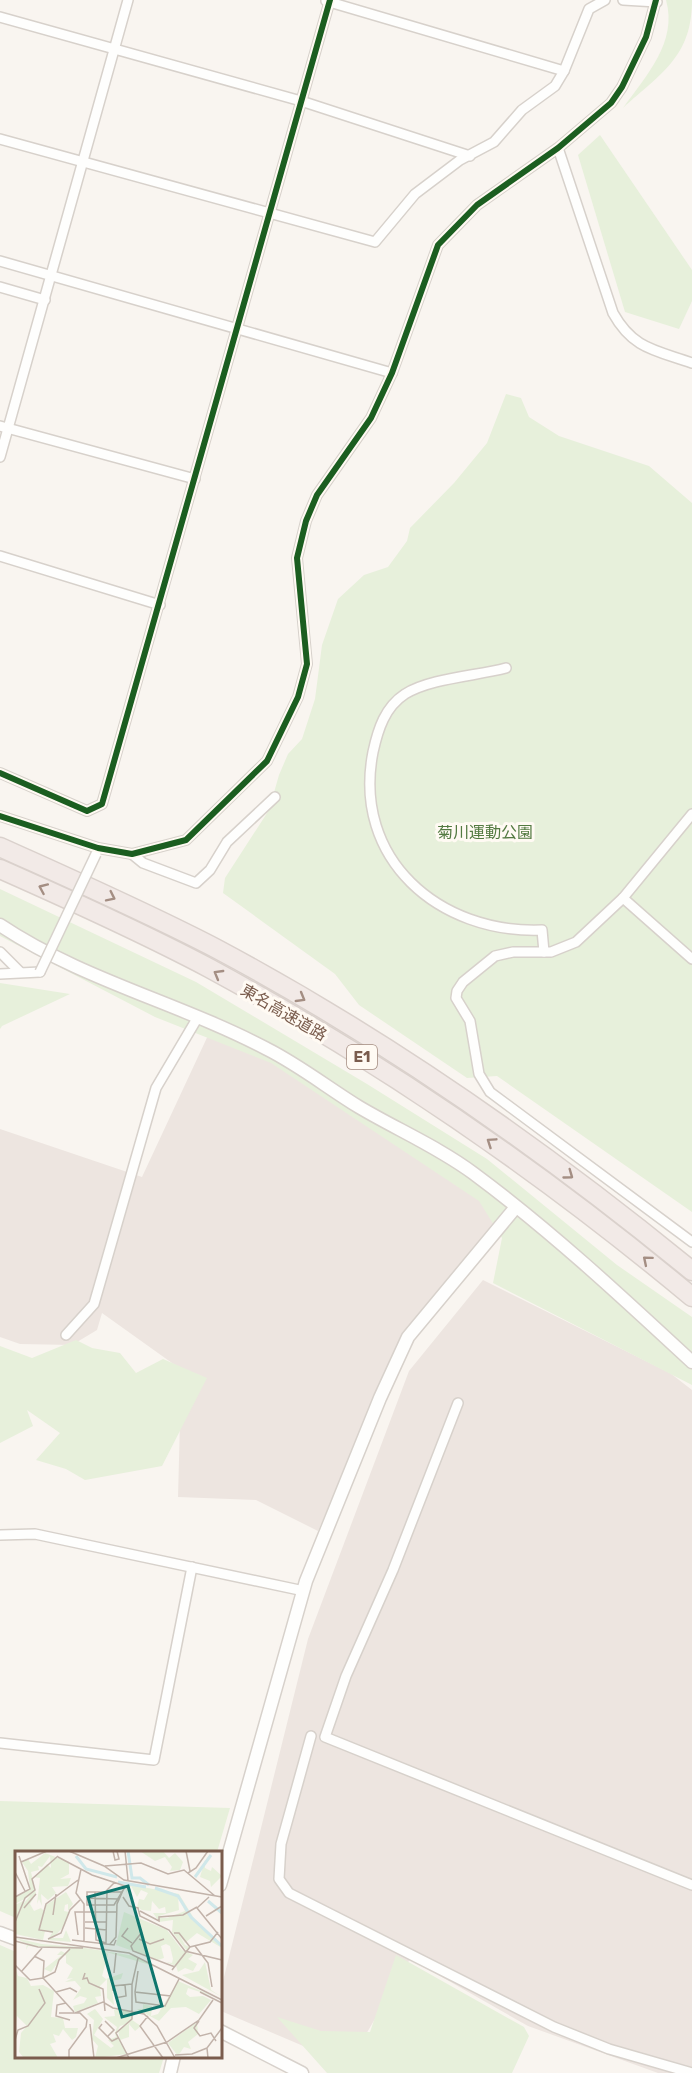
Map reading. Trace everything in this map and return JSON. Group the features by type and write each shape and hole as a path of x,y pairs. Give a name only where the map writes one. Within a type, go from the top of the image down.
{"highway":[{"name":"東名高速道路","path":"0,847 217,950 371,1040 516,1135 624,1215 692,1271"},
{"name":"東名高速道路","path":"0,869 98,913 208,968 388,1074 514,1158 612,1230 692,1297"}],"street":[{"path":"0,457 4,427 45,300 50,275 128,0"},
{"path":"0,139 81,164 375,242 415,194 460,160 494,142 522,110 555,86 564,71 589,9 605,0"},
{"path":"0,816 97,851 132,854 186,840 267,761 298,697 307,664 297,558 306,521 316,495 371,418 392,373 438,245 477,205 558,148 611,103 622,87 646,37 656,1 623,0"},
{"path":"0,773 87,811 102,804 160,605 327,1 564,71"},
{"path":"0,17 114,51 301,101 470,156"},
{"path":"558,148 610,304 622,329 629,338 643,346 692,363"},
{"path":"0,261 392,373"},
{"path":"0,287 45,300"},
{"path":"4,427 195,479"},
{"path":"0,556 160,605"},
{"path":"506,668 422,687 405,694 392,705 383,718 375,744 370,801 375,828 387,852 400,873 419,891 458,915 505,928 542,930 544,952"},
{"path":"132,854 143,863 196,883 210,870 227,842 275,797"},
{"path":"692,814 623,898 569,947 544,952 513,952 495,956 478,967 457,991 456,998 470,1021 479,1074 490,1092 692,1242"},
{"path":"0,974 40,972 97,851"},
{"path":"623,898 692,959"},
{"path":"0,925 24,941 89,973 198,1017 268,1049 358,1106 471,1171 516,1207 692,1362"},
{"path":"0,952 20,972"},
{"path":"66,1335 94,1304 156,1088 198,1017"},
{"path":"222,1878 304,1591 380,1398 408,1337 516,1207"},
{"path":"458,1402 393,1570 346,1676 325,1737 692,1885"},
{"path":"0,1535 35,1534 304,1591"},
{"path":"0,1743 154,1760 192,1567"},
{"path":"311,1736 281,1844 279,1879 289,1893 554,2027 609,2049 692,2073"},
{"path":"0,1933 15,1939"},
{"path":"222,2032 302,2073"},
{"path":"170,2073 174,2058"}],"shaded area":[{"path":"211,1029 282,1062 504,1211 404,1333 318,1531 256,1500 178,1497 180,1422 193,1378 102,1313 97,1330 72,1345 20,1344 0,1337 0,1129 142,1177"},
{"path":"483,1280 670,1373 692,1390 692,2073 658,2073 528,2026 410,1959 348,2065 222,2011 222,1985 308,1639 409,1371"}],"green space":[{"path":"666,0 692,0 687,36 672,62 623,108 650,71 664,44 669,15"},
{"path":"600,135 692,270 692,301 679,329 625,312 578,155"},
{"name":"菊川運動公園","path":"506,394 521,398 529,417 559,436 649,466 692,503 692,1212 497,1076 467,1078 359,1005 335,974 223,893 225,878 269,810 288,754 302,739 315,699 322,645 338,599 364,575 388,567 407,541 410,528 454,483 487,443"},
{"path":"0,889 196,982 487,1159 617,1265 692,1317 692,1385 493,1283 502,1238 479,1201 271,1063 155,1017 0,936"},
{"path":"0,983 70,994 0,1029"},
{"path":"76,1340 92,1348 120,1353 136,1373 163,1359 207,1378 162,1466 85,1480 66,1469 36,1460 60,1433 27,1410 33,1426 0,1443 0,1346 32,1358"},
{"path":"0,1801 230,1808 217,1851 15,1851 15,1918 0,1911"},
{"path":"0,1945 15,1952 15,2058 164,2058 159,2073 0,2073"},
{"path":"396,1955 524,2027 529,2036 512,2073 327,2073 277,2017 321,2031 370,2032"}],"cycle path":[{"path":"0,773 87,811 102,804 330,0"},
{"path":"0,816 98,848 132,854 186,840 267,761 298,697 307,664 297,558 306,521 317,495 371,418 392,373 438,245 477,205 558,148 611,103 622,87 646,37 656,0"}]}
